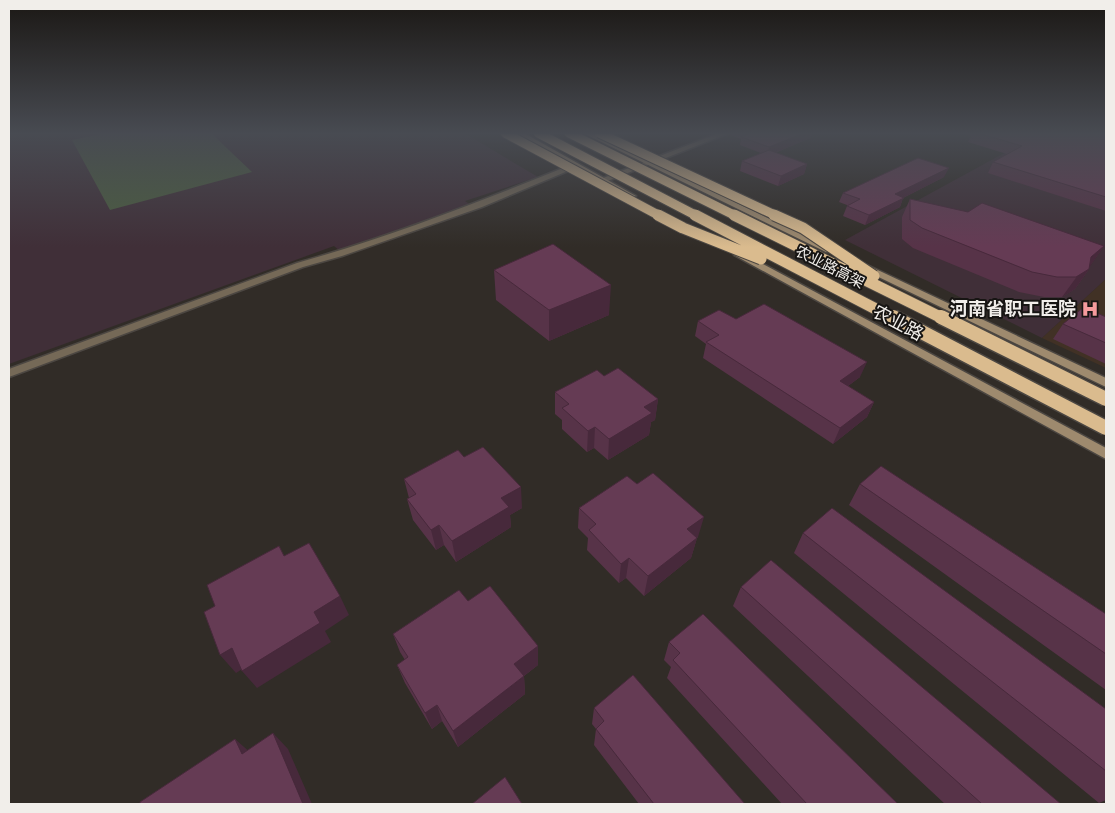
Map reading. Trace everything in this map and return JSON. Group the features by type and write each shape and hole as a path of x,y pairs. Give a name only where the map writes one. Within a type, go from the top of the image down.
{"highway":[{"path":"577,171 684,228 838,289"},
{"name":"农业路高架","path":"611,171 1106,428"},
{"name":"农业路高架","path":"645,171 1106,399"},
{"path":"681,171 804,228 925,310"}],"street":[{"path":"9,373 300,264 339,254 479,205 564,171"},
{"name":"农业路","path":"586,171 1106,454"},
{"path":"602,180 626,171"},
{"name":"农业路","path":"664,171 1106,383"}],"shaded area":[{"path":"9,171 528,171 538,177 465,201 471,205 340,251 334,246 9,364"},
{"path":"971,171 1106,171 1106,279 1042,338 845,240"},
{"name":"河南省职工医院","path":"1106,279 1106,368 1042,338"}],"green space":[{"path":"89,171 252,172 110,210"}],"building":[{"path":"768,171 792,171 781,176"},
{"path":"890,171 943,171 895,194 904,198 869,215 847,206 860,199 843,193"},
{"path":"1022,171 1106,171 1106,197"},
{"path":"910,199 968,212 982,203 1104,246 1091,257 1089,269 1076,277 1057,277 1032,272 922,228 910,220"},
{"path":"553,244 611,285 549,310 494,270"},
{"path":"764,304 867,362 840,381 874,402 840,428 706,342 719,335 698,321 719,310 736,319"},
{"path":"1084,307 1106,317 1106,343 1063,324"},
{"path":"618,368 658,399 644,407 652,413 609,439 595,427 588,431 562,408 569,404 555,392 597,370 604,376"},
{"path":"483,447 521,487 501,498 509,507 452,541 439,525 431,530 407,499 416,494 404,479 458,450 464,457"},
{"path":"881,466 1106,614 1106,654 860,484"},
{"path":"653,473 704,517 687,529 697,538 648,576 629,558 621,564 589,530 596,524 579,508 627,476 637,484"},
{"path":"832,508 1106,709 1106,771 803,533"},
{"path":"309,543 340,596 314,612 320,623 242,671 232,648 220,655 204,612 215,606 207,585 279,546 284,556"},
{"path":"771,560 1061,804 982,804 741,587"},
{"path":"490,586 538,646 514,664 524,676 453,731 437,705 425,713 397,665 408,657 393,634 459,590 468,601"},
{"path":"703,614 898,804 807,804 673,660 680,653 669,642"},
{"path":"633,675 745,804 654,804 596,729 604,721 594,708"},
{"path":"273,733 303,804 140,804 140,802 235,739 242,754"},
{"path":"505,777 522,804 472,804"}],"place":[{"name":"河南省职工医院","path":"1090,309"}]}
